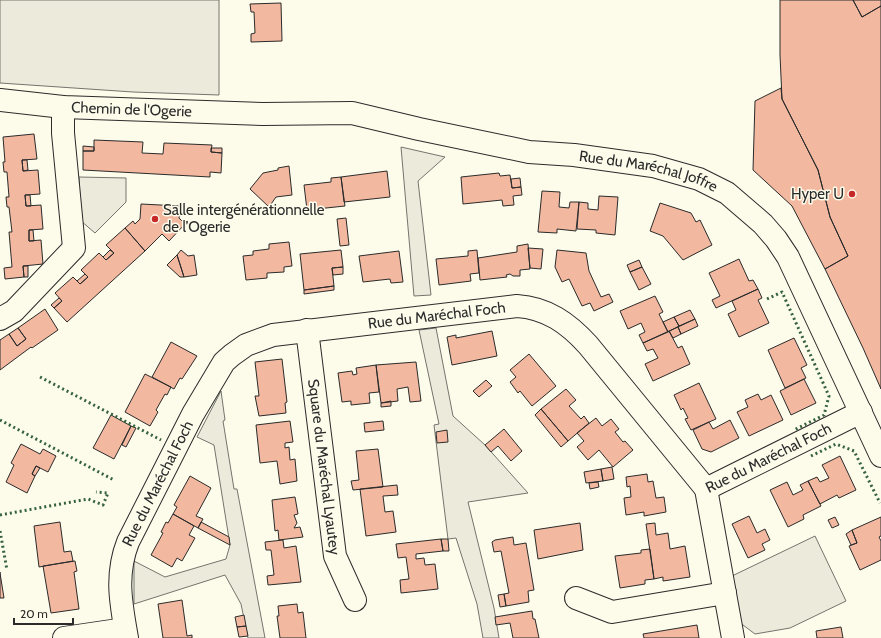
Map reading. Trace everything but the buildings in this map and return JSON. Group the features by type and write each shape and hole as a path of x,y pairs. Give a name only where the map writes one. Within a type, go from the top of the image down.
{"street":[{"name":"Chemin de l'Ogerie","path":"0,100 63,107 263,114"},
{"path":"0,319 14,312 74,248 63,133 63,107"},
{"name":"Rue du Maréchal Joffre","path":"263,114 352,113 528,152 574,155 653,166 699,179 713,185 727,193 763,224 776,239 788,257 881,456"},
{"name":"Rue du Maréchal Foch","path":"126,633 119,586 122,557 128,542 193,414 216,373 224,362 246,345 273,335 516,306 529,307 543,311 567,326 588,345 706,489 861,412"},
{"name":"Square du Maréchal Lyautey","path":"307,330 335,556 355,600"},
{"path":"706,489 733,638"},
{"path":"576,598 612,612 724,593"},
{"path":"64,638 126,633"}],"shaded area":[{"path":"0,0 219,0 219,95 133,92 0,83"},
{"path":"401,147 445,157 418,181 431,295 414,296"},
{"path":"79,177 126,178 126,202 95,233 81,221"},
{"path":"436,328 453,416 485,445 528,493 468,502 494,608 499,638 483,638 477,604 456,538 448,539 434,425 439,424 419,330"},
{"path":"221,391 225,420 223,421 234,489 237,489 265,638 248,638 241,604 225,575 134,604 134,561 165,577 226,559 230,545 214,445 197,437"},
{"path":"815,536 846,601 790,628 755,634 739,622 732,576"}],"hedge":[{"path":"767,299 782,292 829,396 824,415 794,430"},
{"path":"40,377 161,440"},
{"path":"0,420 114,480"},
{"path":"811,456 836,444 854,451 880,503"},
{"path":"0,515 88,499 103,505 108,493 96,492"},
{"path":"0,531 7,570"}],"place":[{"name":"Hyper U","path":"852,194"},
{"name":"Salle intergénérationnelle de l’Ogerie","path":"155,219"}]}
